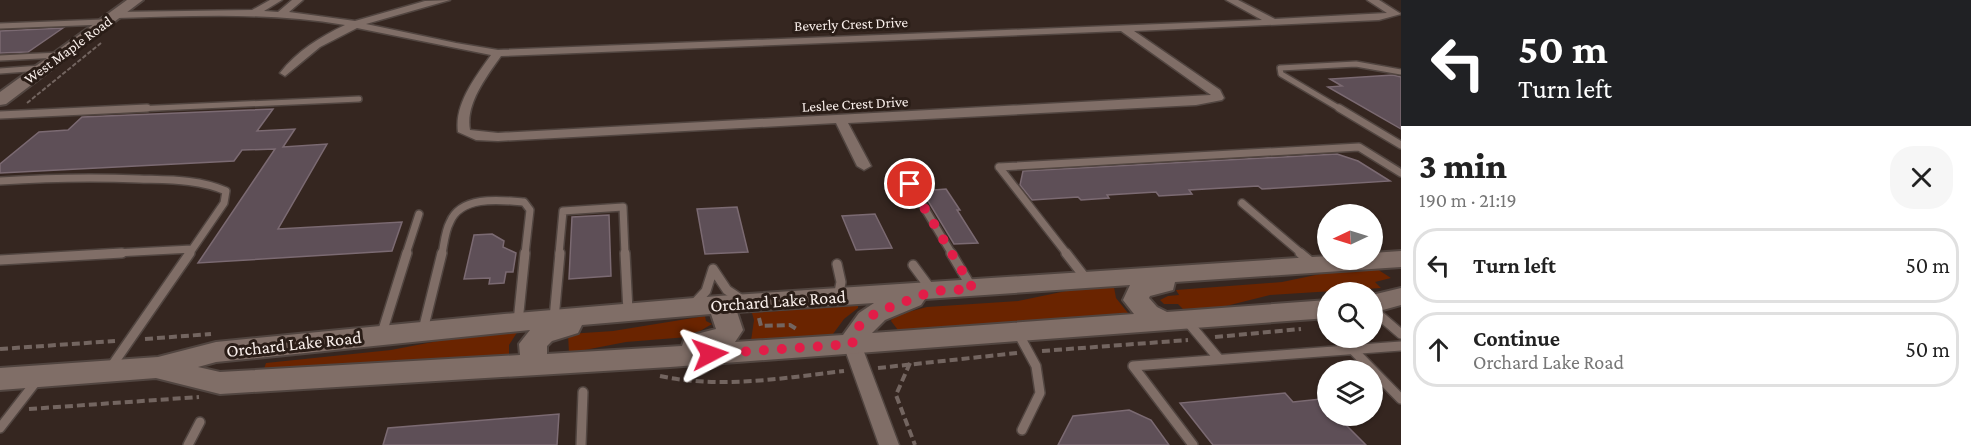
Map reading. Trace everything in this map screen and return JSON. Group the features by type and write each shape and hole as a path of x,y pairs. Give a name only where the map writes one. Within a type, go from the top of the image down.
{"main road":[{"name":"West Maple Road","path":"0,100 136,0"},
{"name":"Orchard Lake Road","path":"0,379 158,367 216,352 381,334 705,306 752,309 838,297 1315,265 1395,263"},
{"path":"1174,320 1139,306 1136,300 1140,290 1203,273"},
{"path":"852,344 858,327 873,315 933,291"},
{"path":"1383,302 1401,296"},
{"path":"1383,305 1401,303"},
{"path":"584,362 719,340 729,334 731,328 729,319 705,306"},
{"name":"Orchard Lake Road","path":"158,367 220,383 584,362 1317,310"},
{"path":"534,365 533,344 542,334 624,313"},
{"path":"220,383 219,375 229,362 308,342"}],"street":[{"name":"Beverly Crest Drive","path":"254,13 277,0"},
{"path":"280,14 298,0"},
{"path":"285,73 303,55 358,25 390,12 445,0"},
{"path":"1231,0 1271,21"},
{"name":"Beverly Crest Drive","path":"110,19 231,13 280,14 358,25 470,50 498,53 1379,17 1396,14 1372,0"},
{"name":"Leslee Crest Drive","path":"498,53 481,77 471,98 462,123 464,132 476,136 498,137 1196,101 1218,98 1216,92 1208,86 1123,28"},
{"path":"840,120 864,166"},
{"path":"852,344 889,445"}],"lane":[{"path":"0,26 110,19"},
{"path":"0,58 60,55"},
{"path":"1401,72 1356,64 1280,68 1281,74 1401,145"},
{"path":"0,70 43,68"},
{"path":"0,115 359,99"},
{"path":"1088,281 999,167 1359,147 1401,173"},
{"path":"0,181 114,178 212,184 226,191 224,203 108,371"},
{"path":"929,182 910,184 973,289"},
{"path":"423,330 450,220 460,209 473,203 524,202 530,210 518,322"},
{"path":"1242,203 1315,265"},
{"path":"554,319 562,211 623,207 624,313"},
{"path":"381,334 418,214"},
{"path":"0,260 192,249"},
{"path":"837,264 841,282 838,297"},
{"path":"913,265 933,291"},
{"path":"705,306 706,291 713,269 727,290 752,309"},
{"path":"1383,317 1401,334"},
{"path":"1174,320 1219,358"},
{"path":"1018,332 1036,366 1040,393 1022,429"},
{"path":"1193,445 1133,366 1401,346"},
{"path":"1353,350 1401,399"},
{"path":"0,428 41,376"},
{"path":"581,445 583,392"},
{"path":"188,445 200,422"}],"path":[{"path":"9,115 29,102 102,43"},
{"path":"752,309 761,326 790,325 801,332 802,338"},
{"path":"910,363 896,395 915,445"},
{"path":"811,368 812,374"}],"shaded area":[{"path":"1379,270 1391,278 1375,282 1317,282 1317,292 1270,295 1222,307 1183,309 1178,304 1164,304 1160,300 1168,296 1179,295 1176,290 1282,282 1330,272"},
{"path":"1114,287 1116,298 1128,313 898,330 891,321 893,316 927,307 1018,301 1071,290"},
{"path":"858,305 858,308 844,319 833,334 751,341 754,320 752,313"},
{"path":"705,316 706,321 712,324 700,331 700,336 626,342 569,353 568,334 613,331"},
{"path":"518,331 509,345 509,355 264,369 266,363 391,350 464,336"}],"building":[{"path":"63,28 28,52 0,53 0,31"},
{"path":"1393,75 1401,77 1401,129 1328,87 1342,86 1330,79"},
{"path":"273,109 257,131 295,129 283,147 327,144 278,229 402,222 392,251 198,263 275,149 242,150 234,161 0,173 0,164 39,132 68,130 82,117"},
{"path":"1337,154 1358,161 1390,181 1262,189 1258,186 1189,190 1192,194 1159,196 1156,192 1107,195 1109,198 1081,200 1078,197 1032,200 1020,185 1023,171"},
{"path":"946,189 978,243 954,244 922,191"},
{"path":"737,207 748,252 705,254 697,209"},
{"path":"875,214 892,248 856,250 842,216"},
{"path":"609,215 611,276 569,279 572,217"},
{"path":"492,234 504,241 503,247 516,253 513,272 506,272 504,283 489,284 490,278 464,279 474,235"},
{"path":"1285,393 1293,402 1317,399 1317,426 1347,426 1366,445 1213,445 1180,403"},
{"path":"1129,410 1151,420 1169,445 1058,445 1073,416"},
{"path":"559,414 557,445 383,445 388,428"}],"route":[{"path":"710,354 852,344 858,327 873,315 888,308 933,291 973,289 910,184"}]}
